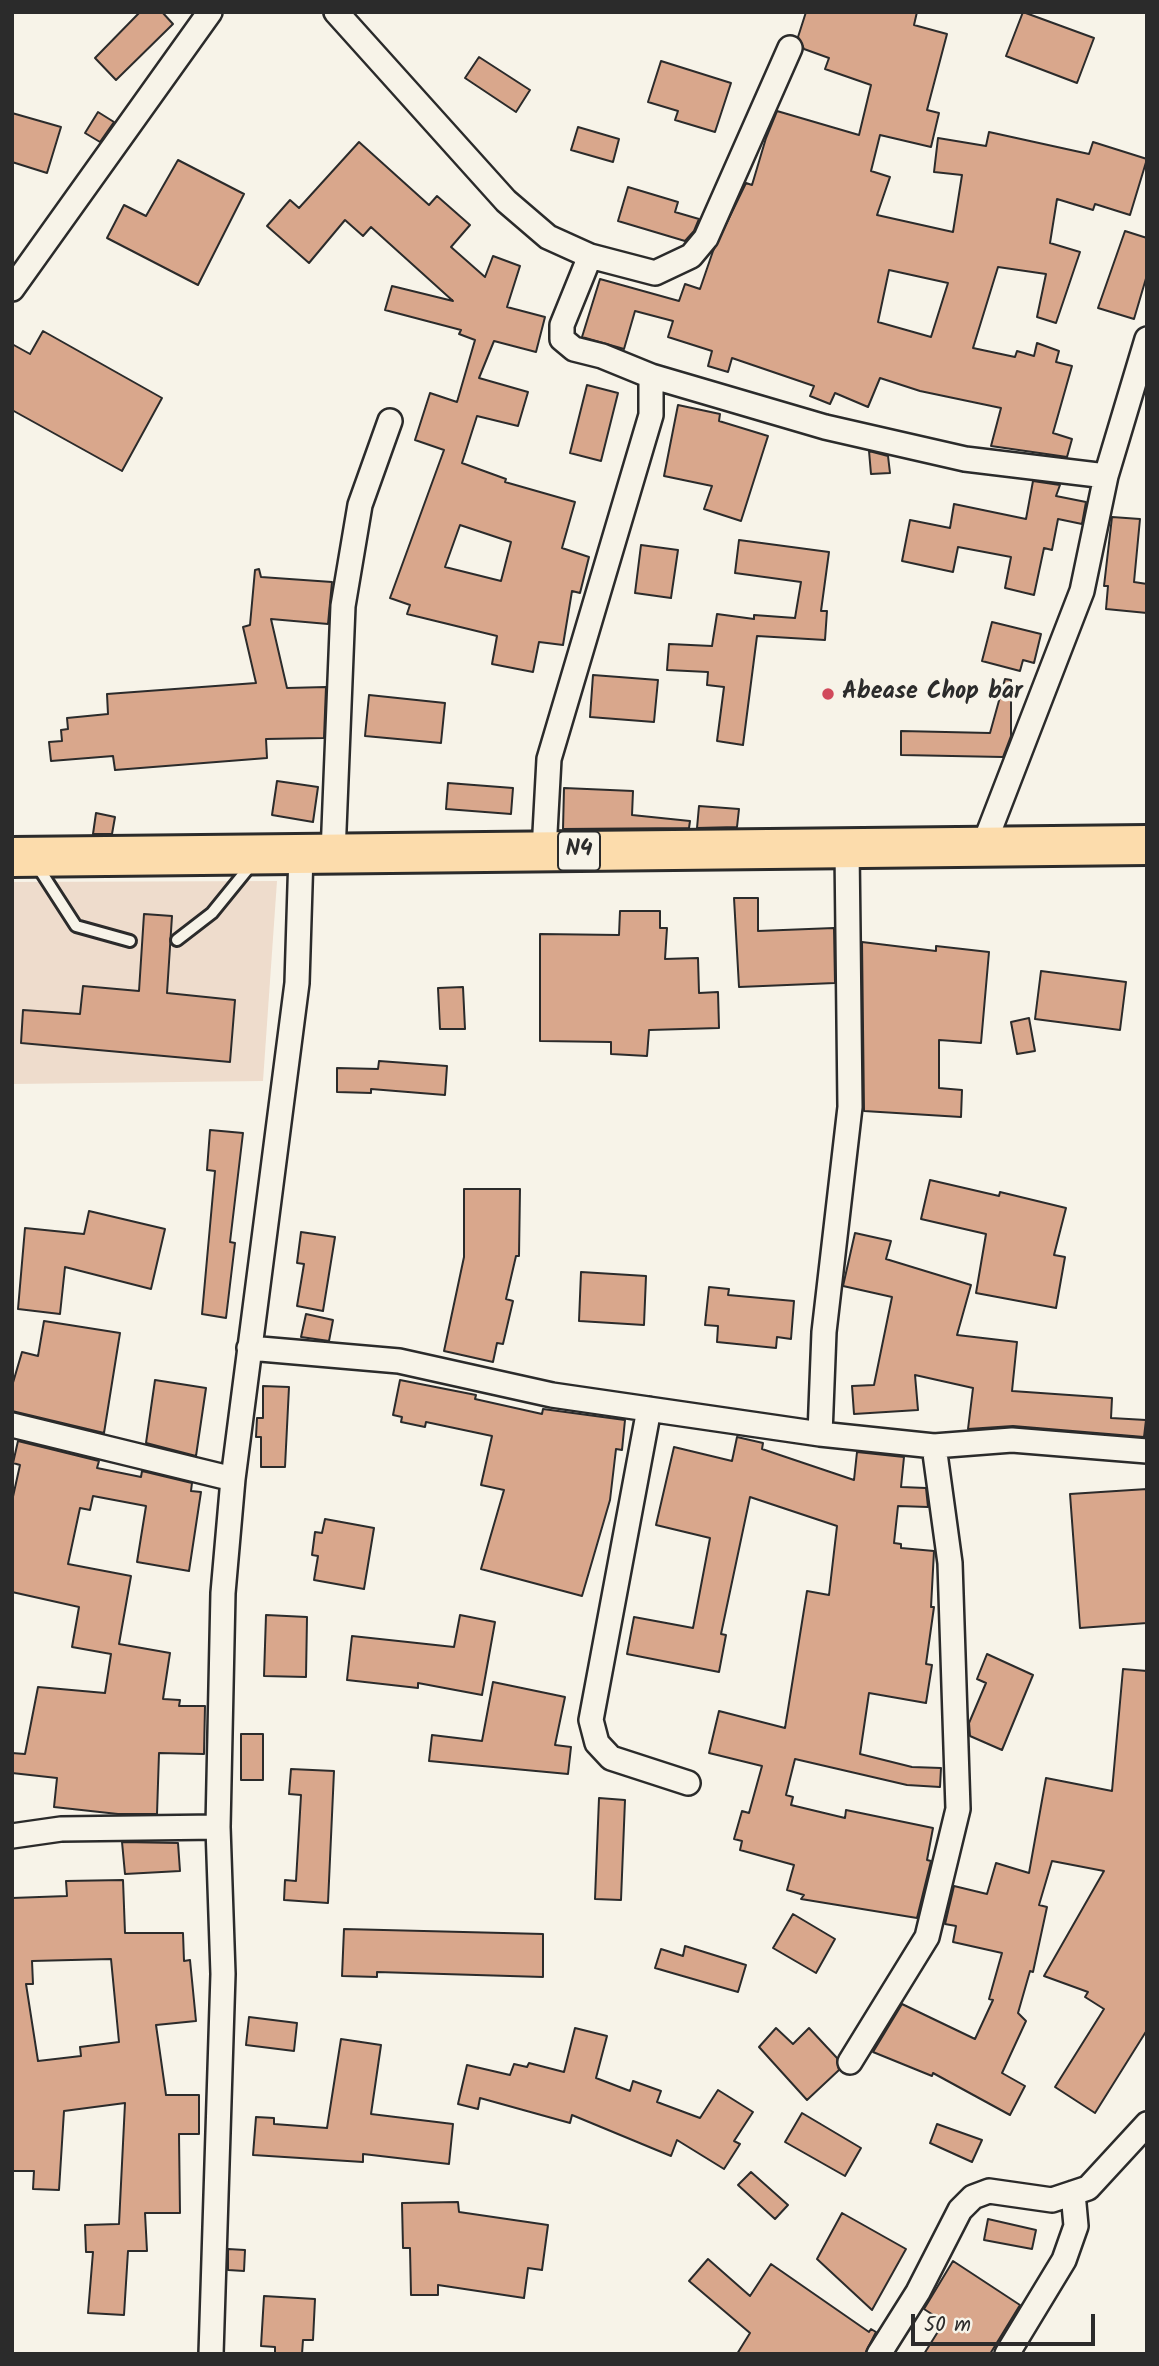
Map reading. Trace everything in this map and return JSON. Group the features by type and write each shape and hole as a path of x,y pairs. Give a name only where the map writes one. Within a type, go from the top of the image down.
{"highway":[{"name":"N4","path":"22,857 1147,845"}],"street":[{"path":"12,289 210,12"},
{"path":"336,12 506,201 548,237 590,256 654,273 691,256 706,239 790,48"},
{"path":"590,256 562,325 562,339 574,349 602,356 651,376 825,427 952,456 1106,476"},
{"path":"983,847 1082,591 1106,476 1147,340"},
{"path":"544,851 550,759 651,415 651,376"},
{"path":"211,2354 223,1974 218,1827 223,1594 233,1479 297,983 317,854 343,606 360,505 390,421"},
{"path":"820,1434 824,1332 850,1107 847,848"},
{"path":"250,1348 399,1361 552,1395 820,1434 934,1446 1012,1440 1147,1451"},
{"path":"649,1409 591,1720 597,1743 611,1758 688,1783"},
{"path":"12,1425 233,1479"},
{"path":"850,2062 927,1937 958,1809 950,1563 934,1446"},
{"path":"12,1836 61,1829 218,1827"},
{"path":"879,2354 918,2292 960,2210 973,2197 989,2191 1052,2200 1088,2188 1147,2124"},
{"path":"1007,2354 1064,2260 1076,2226 1073,2193"}],"lane":[{"path":"177,940 212,912 260,855"},
{"path":"22,857 76,926 130,941"}],"shaded area":[{"path":"277,881 263,1081 12,1084 12,882"}],"building":[{"path":"140,12 162,12 173,24 116,80 95,58"},
{"path":"806,12 917,12 914,25 947,34 927,110 939,113 931,147 880,135 871,171 890,177 877,215 953,232 962,175 934,172 938,138 986,146 989,132 1089,154 1093,142 1147,159 1130,215 1095,204 1093,210 1057,199 1050,243 1080,252 1056,323 1037,317 1046,274 998,267 973,348 1015,357 1017,351 1034,356 1037,343 1059,351 1056,362 1072,366 1053,433 1072,439 1067,457 991,446 1001,408 920,391 880,378 868,407 835,393 830,404 810,396 814,386 732,358 728,372 708,366 712,351 668,337 673,321 635,311 624,349 582,337 600,279 679,301 685,284 700,289 713,251 746,183 752,185 777,111 859,135 871,85 825,69 829,58 804,49 798,37","holes":["889,270 948,283 931,337 878,322"]},
{"path":"1023,12 1094,38 1077,83 1006,56"},
{"path":"479,57 530,90 516,112 465,78"},
{"path":"661,61 731,83 715,132 675,120 678,111 648,102"},
{"path":"98,112 114,122 100,142 85,133"},
{"path":"12,113 61,127 47,173 12,162"},
{"path":"578,127 619,139 613,162 571,150"},
{"path":"359,142 429,205 437,196 470,225 451,247 485,277 493,256 520,266 507,307 545,317 536,352 494,341 479,378 528,392 518,426 477,416 462,463 506,479 505,482 575,502 562,548 589,557 580,593 572,591 563,645 539,642 533,672 492,664 497,636 407,614 410,605 390,598 444,450 415,440 430,393 457,402 475,340 459,334 461,330 385,310 392,286 453,301 371,227 363,236 345,220 309,263 267,226 290,200 299,208","holes":["460,525 511,542 501,581 445,567"]},
{"path":"178,160 244,194 198,285 107,238 124,205 146,216"},
{"path":"628,187 678,202 675,212 699,219 694,231 685,241 618,221"},
{"path":"1125,231 1147,238 1147,275 1134,319 1098,308"},
{"path":"43,331 162,398 122,471 12,410 12,344 30,354"},
{"path":"587,385 618,393 601,461 570,453"},
{"path":"678,405 720,414 719,421 768,436 741,521 704,509 712,486 664,476"},
{"path":"869,451 888,456 890,473 871,474"},
{"path":"1033,481 1060,485 1056,496 1086,502 1082,524 1058,519 1052,550 1044,548 1034,595 1005,588 1011,557 958,547 953,572 902,561 910,520 950,528 954,504 1026,519"},
{"path":"1112,517 1140,519 1134,582 1147,584 1147,613 1106,609 1108,586 1104,586"},
{"path":"739,540 829,552 821,611 827,611 825,640 757,636 743,745 717,741 724,687 707,685 708,672 667,670 669,644 712,646 717,614 754,619 754,615 795,618 801,582 735,573"},
{"path":"641,545 678,550 671,598 635,593"},
{"path":"259,569 261,577 332,582 328,624 271,619 287,688 326,687 324,738 266,739 267,758 115,770 113,756 51,761 49,742 62,741 61,730 68,729 67,718 108,714 107,694 256,683 243,627 250,625 255,570"},
{"path":"992,622 1041,634 1034,663 1023,660 1020,671 982,661"},
{"path":"593,675 658,680 654,722 590,717"},
{"path":"1005,679 1011,680 1011,736 1003,757 901,755 901,731 990,733"},
{"path":"369,695 445,703 441,743 365,736"},
{"path":"277,781 318,787 313,822 272,815"},
{"path":"448,783 513,788 511,814 446,809"},
{"path":"564,788 633,791 632,815 690,821 689,828 563,829"},
{"path":"699,806 739,809 737,827 697,828"},
{"path":"96,813 115,817 112,834 93,834"},
{"path":"734,898 758,898 758,931 834,928 835,983 739,987"},
{"path":"620,911 660,911 660,928 667,928 665,959 698,958 699,993 718,992 719,1028 649,1030 647,1056 611,1054 611,1042 540,1041 540,934 619,935"},
{"path":"144,914 172,916 167,993 235,1000 230,1062 21,1043 23,1010 80,1014 83,986 139,991"},
{"path":"862,942 936,951 936,946 989,952 981,1043 939,1040 939,1088 962,1090 961,1117 864,1111"},
{"path":"1041,971 1126,982 1120,1030 1035,1019"},
{"path":"463,987 465,1029 440,1029 438,988"},
{"path":"1029,1018 1035,1051 1017,1054 1011,1022"},
{"path":"379,1061 447,1066 445,1095 371,1089 371,1093 337,1092 337,1068 378,1069"},
{"path":"210,1130 243,1133 230,1242 235,1243 226,1318 202,1314 215,1171 207,1170"},
{"path":"930,1180 999,1196 1000,1192 1066,1208 1054,1255 1065,1257 1056,1308 976,1293 986,1234 921,1219"},
{"path":"464,1189 520,1189 519,1256 516,1256 506,1299 513,1301 503,1344 497,1343 493,1362 444,1351 464,1257"},
{"path":"89,1211 165,1229 151,1289 65,1267 60,1314 18,1309 25,1228 84,1234"},
{"path":"301,1232 335,1237 323,1311 297,1306 304,1264 297,1263"},
{"path":"855,1233 891,1241 886,1259 971,1285 957,1335 1017,1342 1012,1391 1112,1398 1111,1418 1146,1420 1144,1437 1013,1426 968,1429 973,1388 915,1375 918,1410 854,1414 852,1386 874,1385 892,1297 843,1286"},
{"path":"581,1272 646,1276 644,1325 579,1321"},
{"path":"709,1287 729,1289 728,1295 794,1301 791,1339 777,1337 776,1348 717,1342 718,1326 705,1325"},
{"path":"306,1314 333,1320 329,1341 301,1337"},
{"path":"44,1321 120,1333 104,1433 12,1411 12,1386 22,1352 38,1356"},
{"path":"155,1380 206,1388 196,1456 146,1443"},
{"path":"400,1380 476,1395 475,1399 542,1414 543,1409 625,1420 622,1450 616,1449 610,1500 582,1596 481,1569 504,1490 481,1485 492,1436 426,1422 425,1427 401,1422 402,1417 393,1415"},
{"path":"263,1386 289,1387 285,1467 261,1467 261,1437 256,1437 257,1418 263,1418"},
{"path":"737,1437 763,1443 762,1449 854,1480 857,1452 904,1457 901,1487 926,1488 928,1507 898,1506 894,1543 901,1544 901,1548 934,1551 931,1607 934,1607 926,1664 932,1665 926,1703 869,1693 860,1754 912,1767 941,1768 940,1787 907,1785 795,1759 786,1795 793,1797 791,1805 845,1818 846,1810 933,1828 927,1860 931,1861 917,1918 801,1899 804,1895 787,1890 794,1865 740,1850 742,1841 734,1839 742,1811 749,1813 762,1766 709,1753 719,1711 785,1728 807,1591 829,1595 837,1526 750,1497 721,1634 726,1635 719,1672 627,1654 634,1617 693,1628 710,1538 656,1525 674,1447 732,1461"},
{"path":"18,1441 99,1461 97,1468 141,1477 142,1471 192,1483 191,1491 201,1492 189,1571 137,1562 146,1506 93,1496 90,1510 80,1508 68,1564 131,1576 119,1644 170,1653 163,1699 180,1700 179,1706 205,1706 204,1754 159,1753 157,1814 118,1814 54,1807 57,1778 12,1773 12,1753 25,1754 38,1687 105,1693 111,1654 72,1647 79,1607 12,1592 12,1501 20,1465 13,1463"},
{"path":"1147,1489 1147,1623 1080,1628 1070,1494"},
{"path":"325,1519 374,1528 364,1589 314,1580 318,1556 312,1555 315,1532 322,1533"},
{"path":"266,1615 307,1617 306,1677 264,1676"},
{"path":"460,1615 495,1622 482,1695 418,1683 418,1688 347,1680 352,1636 454,1647"},
{"path":"987,1654 1033,1675 1002,1750 970,1736 969,1723 986,1683 977,1679"},
{"path":"1123,1669 1147,1671 1147,2030 1095,2113 1055,2087 1104,2009 1085,1997 1088,1992 1044,1976 1104,1871 1052,1861 1039,1905 1047,1907 1033,1972 1030,1971 1018,2013 1026,2021 1002,2073 1025,2086 1010,2115 933,2073 932,2076 873,2052 902,2004 975,2039 993,2000 989,1999 1002,1953 953,1942 956,1926 945,1924 954,1886 987,1894 996,1863 1029,1873 1046,1778 1112,1791"},
{"path":"493,1682 565,1697 555,1745 571,1747 568,1774 429,1761 432,1735 482,1741"},
{"path":"241,1734 263,1734 263,1780 241,1780"},
{"path":"291,1769 334,1771 328,1903 284,1900 285,1880 296,1881 301,1795 289,1794"},
{"path":"599,1798 625,1800 621,1900 595,1899"},
{"path":"122,1842 178,1843 180,1871 125,1874"},
{"path":"123,1880 125,1933 183,1933 184,1961 190,1960 196,2021 156,2025 166,2095 199,2095 199,2134 179,2134 180,2213 145,2213 147,2251 128,2251 124,2315 88,2313 93,2252 86,2252 85,2225 119,2224 125,2103 64,2111 59,2190 33,2189 34,2171 12,2171 12,1898 67,1896 66,1881","holes":["111,1959 119,2042 80,2047 81,2056 38,2061 26,1984 33,1984 32,1961"]},
{"path":"793,1914 835,1939 816,1973 773,1948"},
{"path":"344,1929 543,1934 543,1977 377,1972 377,1977 342,1976"},
{"path":"685,1946 746,1965 738,1992 655,1968 661,1949 683,1956"},
{"path":"249,2017 297,2023 294,2051 246,2045"},
{"path":"575,2028 607,2036 596,2078 630,2091 633,2081 661,2091 657,2102 700,2118 718,2090 753,2112 734,2141 740,2144 724,2169 677,2140 671,2156 572,2115 570,2123 480,2098 478,2109 458,2104 467,2065 510,2075 514,2064 527,2067 529,2063 564,2072"},
{"path":"776,2028 793,2044 809,2028 837,2058 839,2070 807,2100 759,2047"},
{"path":"341,2039 381,2045 371,2114 453,2124 449,2164 363,2154 363,2162 253,2155 256,2117 274,2118 274,2124 327,2128"},
{"path":"802,2113 861,2148 845,2176 785,2142"},
{"path":"937,2124 982,2140 972,2162 930,2143"},
{"path":"751,2172 788,2205 775,2219 738,2185"},
{"path":"458,2202 459,2212 548,2225 542,2270 528,2268 524,2298 438,2285 438,2295 411,2295 410,2248 403,2248 402,2203"},
{"path":"842,2213 906,2249 872,2310 817,2259"},
{"path":"988,2219 1036,2230 1032,2249 984,2240"},
{"path":"228,2249 245,2250 244,2271 228,2270"},
{"path":"708,2259 750,2296 771,2264 869,2332 871,2329 876,2332 865,2354 737,2354 750,2333 689,2281"},
{"path":"953,2261 1020,2305 990,2354 924,2354 944,2322 924,2309"},
{"path":"264,2296 315,2299 313,2340 303,2340 302,2354 275,2354 275,2347 261,2346"}],"place":[{"name":"Abease Chop bar","path":"828,694"}]}
